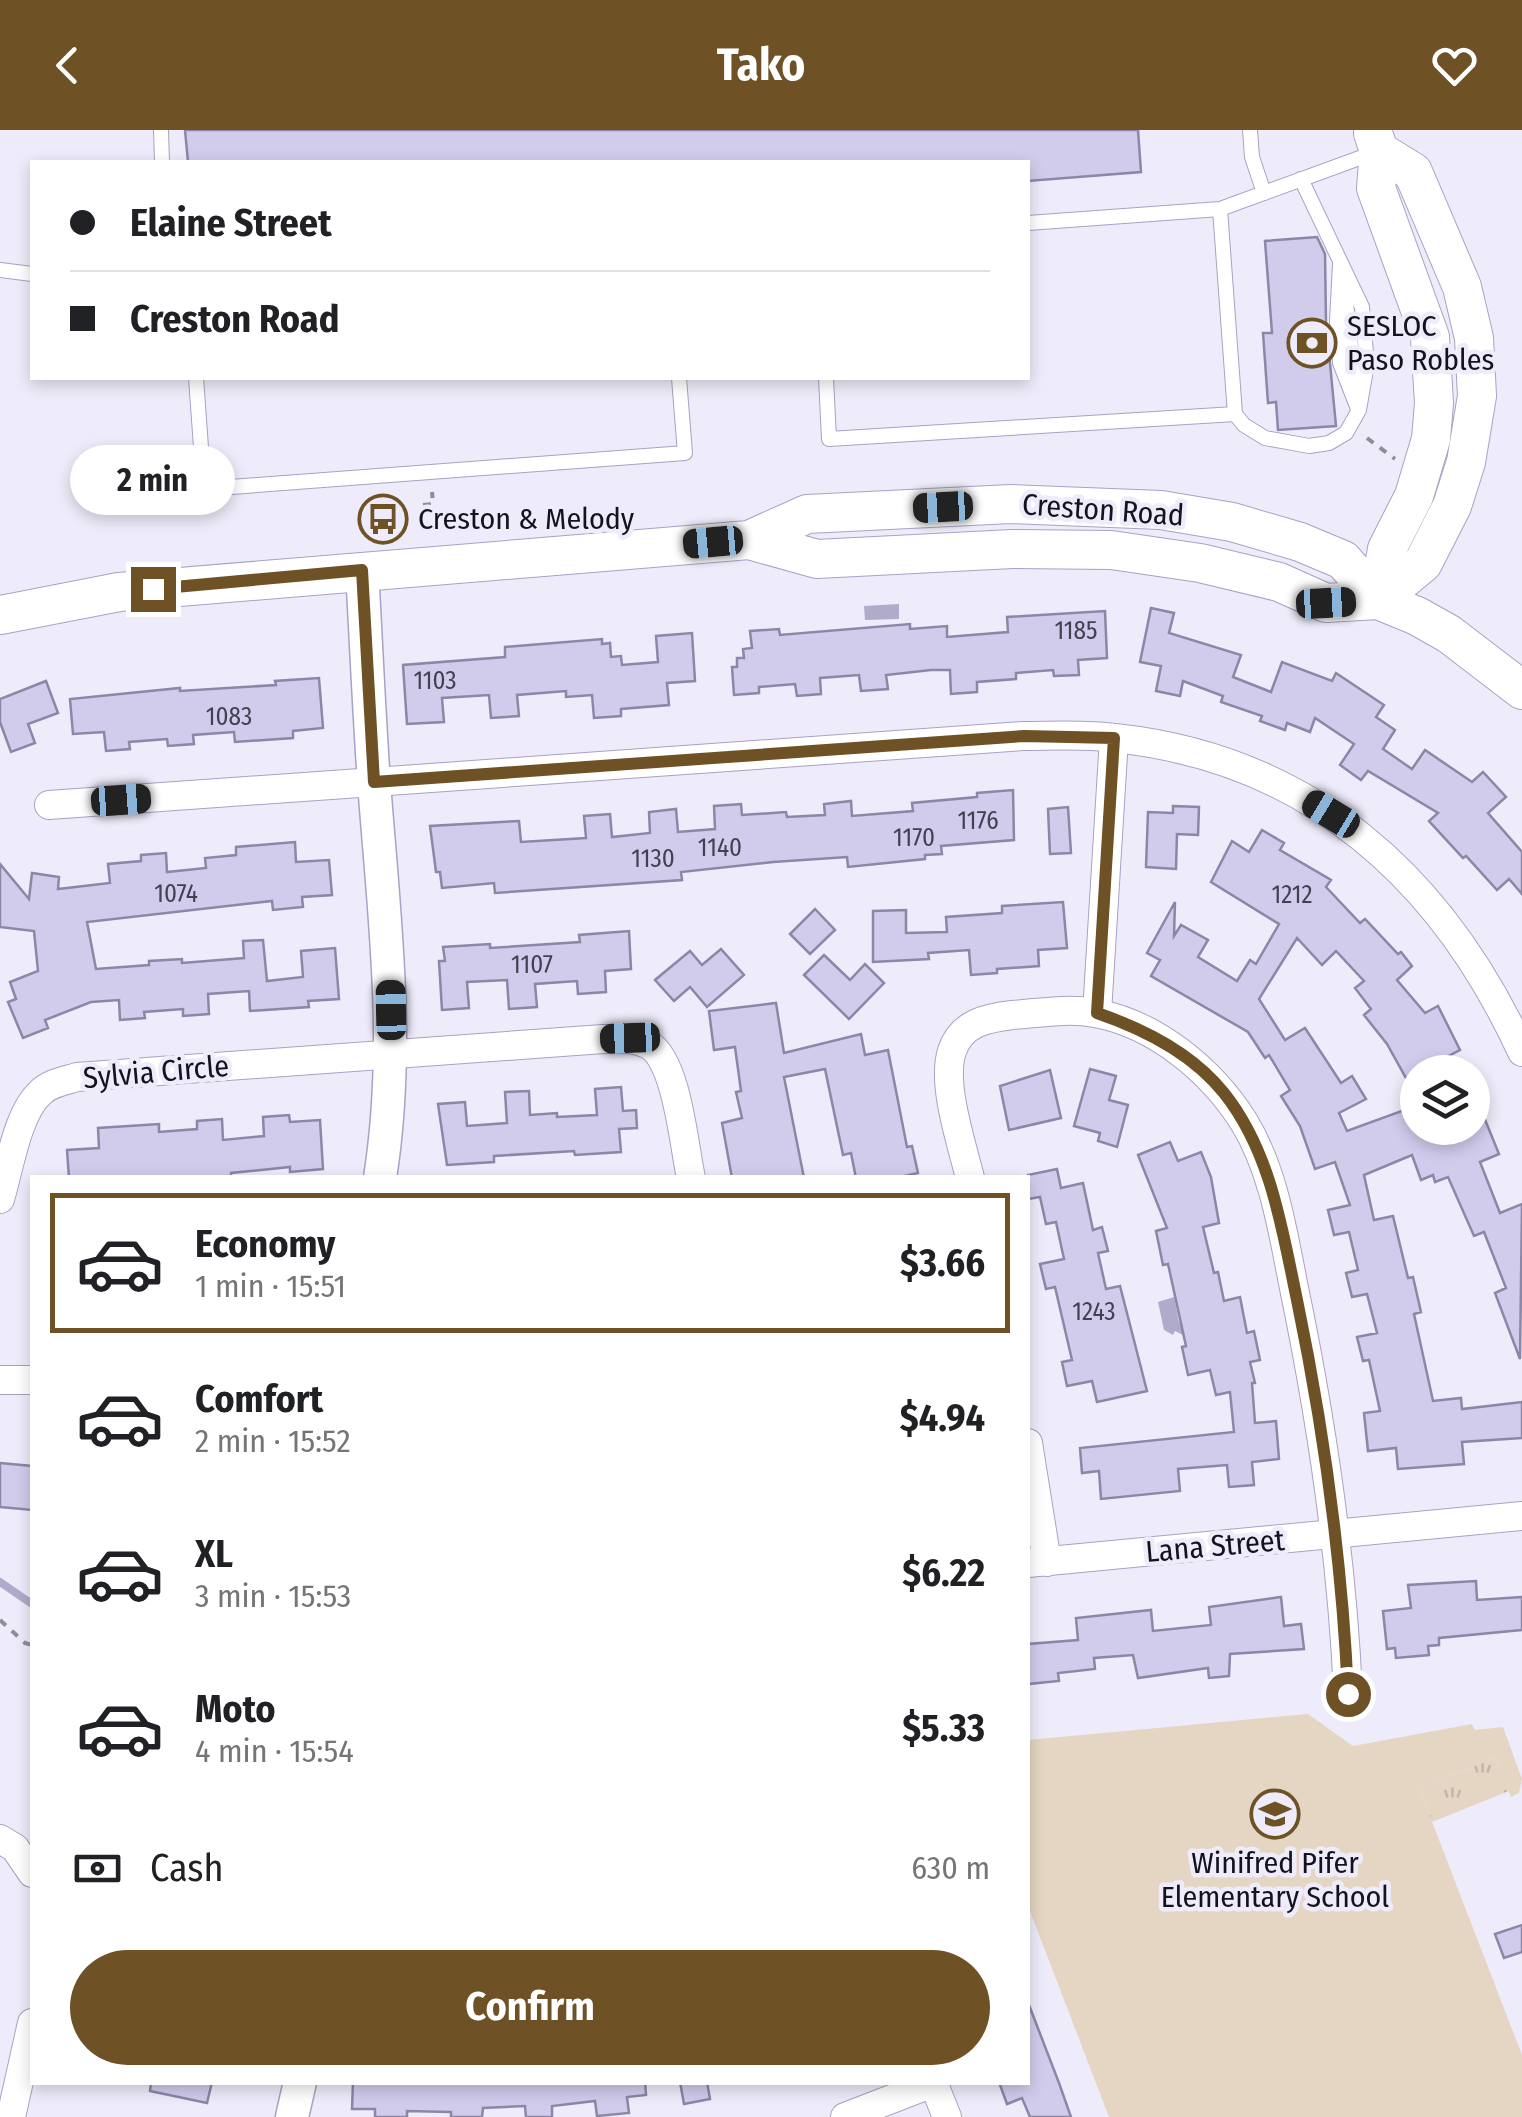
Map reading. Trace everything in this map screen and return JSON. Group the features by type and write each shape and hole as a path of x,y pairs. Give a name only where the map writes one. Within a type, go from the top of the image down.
{"main road":[{"path":"1375,140 1376,188 1430,337 1434,403 1426,456 1414,496 1386,549 1378,600"},
{"name":"Creston Road","path":"0,615 119,592 749,540 817,559 1012,550 1111,550 1200,563 1279,582 1326,603 1378,600 1418,616 1448,634 1522,690"}],"street":[{"path":"362,570 390,970 388,1106 380,1175"},
{"path":"49,805 1024,736 1114,738 1163,746 1250,771 1318,806 1375,848 1419,888 1462,942 1522,1052"},
{"path":"1097,1013 1114,738"},
{"path":"969,1175 949,1076 952,1049 967,1027 986,1018 1063,1010 1097,1013 1164,1042 1194,1063 1224,1092 1246,1126 1279,1214 1318,1400 1337,1535 1348,1694"},
{"name":"Sylvia Circle","path":"0,1199 25,1112 39,1093 77,1077 630,1038 652,1046 666,1062 690,1175"},
{"path":"0,1380 30,1380"},
{"path":"1030,1469 1037,1562"},
{"name":"Lana Street","path":"1037,1562 1522,1516"},
{"path":"0,1839 15,1848 30,1870"},
{"path":"12,2115 30,2032"},
{"path":"292,2117 299,2085"},
{"path":"845,2117 928,2085"},
{"path":"934,2085 946,2117"}],"lane":[{"path":"161,130 162,160"},
{"path":"1250,130 1252,157 1264,193"},
{"path":"1030,223 1220,209 1301,179 1375,140"},
{"path":"1220,209 1235,414 1265,438 1309,446 1329,443 1346,433 1358,410 1367,364 1362,307 1301,179"},
{"path":"1340,262 1340,363 1358,410"},
{"path":"0,270 30,274"},
{"path":"196,380 204,489 685,452 680,380"},
{"path":"826,380 829,439 1235,414"}],"path":[{"path":"1354,428 1395,459"},
{"path":"422,520 422,506 433,504 430,472"},
{"path":"0,1620 30,1644"}],"green space":[{"name":"Winifred Pifer Elementary School","path":"1308,1714 1353,1746 1472,1724 1475,1730 1503,1727 1522,1779 1519,1793 1511,1797 1495,1758 1419,1788 1522,2055 1522,2117 1109,2117 1030,1911 1030,1740"},
{"path":"1495,1758 1509,1791 1432,1822 1419,1788"}],"shaded area":[{"path":"899,604 899,619 865,620 864,606"},
{"path":"1174,1297 1179,1322 1188,1327 1183,1335 1164,1330 1158,1302"}],"building":[{"path":"185,130 1138,130 1141,172 1030,181 1030,160 188,160"},
{"name":"SESLOC Paso Robles","path":"1317,237 1325,254 1326,322 1336,426 1278,430 1276,402 1268,403 1263,333 1272,333 1265,241"},
{"path":"1151,608 1174,613 1169,633 1241,655 1233,677 1271,692 1282,662 1332,681 1336,673 1384,705 1376,717 1395,730 1383,749 1412,769 1425,750 1472,782 1483,772 1506,797 1488,813 1522,852 1522,894 1509,879 1497,890 1466,856 1463,858 1429,821 1438,813 1368,771 1361,780 1340,765 1354,744 1315,718 1310,732 1287,723 1285,730 1260,721 1262,716 1221,702 1223,696 1183,681 1180,696 1156,691 1161,666 1140,662"},
{"path":"1105,611 1107,658 1078,660 1079,675 1054,676 1053,670 1016,673 1016,679 977,682 977,692 951,694 950,670 931,670 886,675 888,689 861,691 859,675 820,678 821,694 797,696 795,684 759,687 759,693 734,695 732,667 737,667 737,658 744,658 743,649 752,648 750,631 779,629 780,635 910,624 910,629 947,626 947,637 1008,632 1007,617"},
{"path":"692,633 695,681 667,683 669,705 621,709 621,716 594,718 592,695 566,697 566,691 517,695 519,716 491,718 489,695 442,698 444,722 407,724 403,665 505,657 505,647 602,639 602,644 610,643 611,657 621,656 622,665 658,662 656,636"},
{"path":"319,678 323,728 293,731 293,738 235,742 234,732 193,735 194,744 168,746 167,739 129,742 130,749 106,751 104,732 73,734 70,699 180,688 276,685 275,681"},
{"path":"46,681 58,713 28,724 35,743 11,752 0,722 0,699"},
{"path":"1013,790 1014,840 941,846 942,854 925,855 925,859 848,867 847,857 773,862 681,872 682,880 495,893 494,883 442,888 430,826 519,821 521,842 586,838 584,816 610,814 612,837 650,833 649,812 676,809 678,832 715,829 714,806 741,804 742,815 786,812 787,817 825,815 824,804 851,801 852,816 913,811 912,803"},
{"path":"1173,806 1199,807 1198,835 1177,834 1176,869 1146,867 1148,812 1173,813"},
{"path":"1068,807 1071,853 1050,854 1048,809"},
{"path":"1262,830 1284,843 1280,850 1331,880 1326,887 1360,923 1365,919 1412,966 1397,980 1425,1013 1438,1006 1460,1050 1450,1055 1400,1055 1400,1067 1364,1015 1371,1009 1355,988 1364,981 1336,951 1322,965 1297,938 1259,999 1285,1040 1305,1028 1341,1083 1352,1076 1366,1099 1339,1113 1347,1131 1400,1112 1400,1145 1490,1145 1490,1132 1499,1154 1480,1162 1500,1213 1522,1204 1520,1359 1495,1293 1506,1288 1484,1232 1474,1236 1448,1177 1435,1182 1433,1175 1421,1180 1412,1155 1364,1175 1374,1220 1393,1216 1408,1278 1413,1277 1421,1312 1414,1314 1433,1401 1461,1398 1462,1409 1522,1402 1522,1438 1462,1442 1464,1464 1398,1469 1396,1448 1368,1451 1364,1413 1380,1411 1369,1360 1363,1361 1357,1337 1377,1333 1367,1294 1352,1297 1346,1273 1358,1270 1349,1232 1334,1235 1328,1210 1350,1205 1335,1162 1315,1169 1300,1126 1281,1096 1290,1090 1269,1055 1265,1058 1248,1032 1151,976 1160,960 1147,953 1175,902 1174,936 1181,925 1208,940 1198,957 1237,981 1250,960 1256,964 1279,924 1211,882 1232,841 1249,852"},
{"path":"295,842 296,862 329,860 332,895 302,897 303,907 273,910 272,901 87,922 96,969 149,965 149,961 182,959 182,963 244,958 243,941 263,940 267,981 303,977 301,951 335,948 339,999 308,1001 309,1007 250,1011 249,991 208,994 209,1014 183,1016 183,1009 144,1012 145,1018 120,1020 119,1000 91,1002 45,1020 48,1028 23,1038 8,1002 16,999 10,982 38,971 34,931 0,927 0,864 29,899 32,873 59,877 58,889 110,883 108,864 141,861 141,855 166,853 167,872 206,868 205,858 236,855 236,847"},
{"path":"1063,902 1067,948 1038,950 1039,966 971,975 969,950 928,953 929,959 873,962 873,911 906,910 906,933 947,932 946,917 1002,913 1002,906"},
{"path":"815,909 835,930 810,954 790,934"},
{"path":"629,931 631,969 605,971 606,992 578,994 577,981 535,984 537,1007 509,1009 507,980 467,982 469,1008 442,1010 439,961 445,961 443,947 580,942 579,935"},
{"path":"721,949 744,975 707,1007 690,987 674,1001 655,980 690,951 702,965"},
{"path":"824,955 850,980 865,964 884,983 849,1019 804,975"},
{"path":"776,1003 784,1053 861,1034 865,1055 888,1050 907,1147 912,1146 918,1173 855,1175 851,1153 843,1155 825,1069 784,1077 803,1175 731,1175 722,1123 742,1118 736,1092 741,1091 735,1047 714,1050 709,1011"},
{"path":"1090,1069 1116,1076 1109,1100 1128,1105 1117,1147 1098,1141 1100,1133 1074,1126"},
{"path":"1050,1070 1061,1118 1009,1130 1000,1086"},
{"path":"621,1087 623,1111 636,1110 637,1128 619,1129 621,1152 494,1156 494,1162 447,1165 438,1104 465,1102 467,1126 507,1123 505,1092 529,1091 530,1115 597,1115 595,1089"},
{"path":"289,1115 290,1122 320,1120 323,1169 290,1172 290,1167 231,1175 69,1175 67,1150 99,1148 98,1128 159,1124 159,1132 197,1129 197,1121 222,1119 223,1140 264,1136 263,1117"},
{"path":"1170,1142 1178,1161 1201,1152 1211,1177 1219,1223 1203,1227 1214,1273 1218,1272 1224,1301 1240,1297 1247,1333 1254,1331 1260,1360 1250,1362 1255,1383 1255,1423 1276,1421 1279,1459 1252,1462 1254,1485 1229,1487 1227,1465 1178,1469 1180,1491 1101,1499 1099,1471 1082,1473 1080,1448 1234,1432 1230,1392 1216,1395 1210,1370 1188,1375 1182,1347 1186,1346 1168,1264 1163,1265 1156,1231 1167,1228 1138,1155"},
{"path":"1057,1169 1061,1188 1083,1183 1093,1230 1102,1227 1108,1251 1098,1253 1106,1289 1120,1286 1147,1391 1097,1402 1092,1381 1067,1386 1062,1362 1072,1360 1055,1287 1046,1289 1040,1264 1064,1259 1056,1222 1046,1224 1040,1197 1030,1199 1028,1175"},
{"path":"0,1463 30,1466 30,1510 0,1507"},
{"path":"1476,1581 1477,1600 1522,1597 1522,1630 1439,1638 1439,1645 1428,1646 1429,1655 1396,1658 1395,1648 1387,1649 1383,1611 1411,1608 1408,1585"},
{"path":"1281,1597 1284,1626 1301,1624 1304,1649 1230,1654 1229,1676 1209,1678 1208,1668 1138,1678 1133,1655 1094,1658 1095,1669 1058,1673 1059,1681 1030,1684 1030,1644 1078,1640 1076,1618 1151,1610 1153,1631 1211,1625 1209,1607"},
{"path":"1522,1925 1522,1952 1504,1958 1495,1934"},
{"path":"1030,2008 1071,2117 1030,2117 1022,2098 1007,2104 1000,2085 1030,2085"},
{"path":"151,2085 211,2085 207,2103 150,2091"},
{"path":"353,2085 645,2085 646,2095 627,2097 629,2113 597,2116 595,2101 552,2106 552,2117 526,2117 525,2106 483,2108 482,2117 407,2111 407,2117 375,2117 375,2109 352,2109"},
{"path":"681,2085 708,2085 710,2099 684,2104"}],"waterway":[{"path":"0,1582 30,1603"}],"place":[{"name":"SESLOC Paso Robles","path":"1312,343"},
{"name":"Creston & Melody","path":"383,519"},
{"name":"Winifred Pifer Elementary School","path":"1275,1814"}],"route":[{"path":"153,589 362,570 374,782 1024,736 1114,738 1097,1013 1164,1042 1194,1063 1224,1092 1246,1126 1264,1167 1279,1214 1318,1400 1337,1535 1348,1694"}]}
